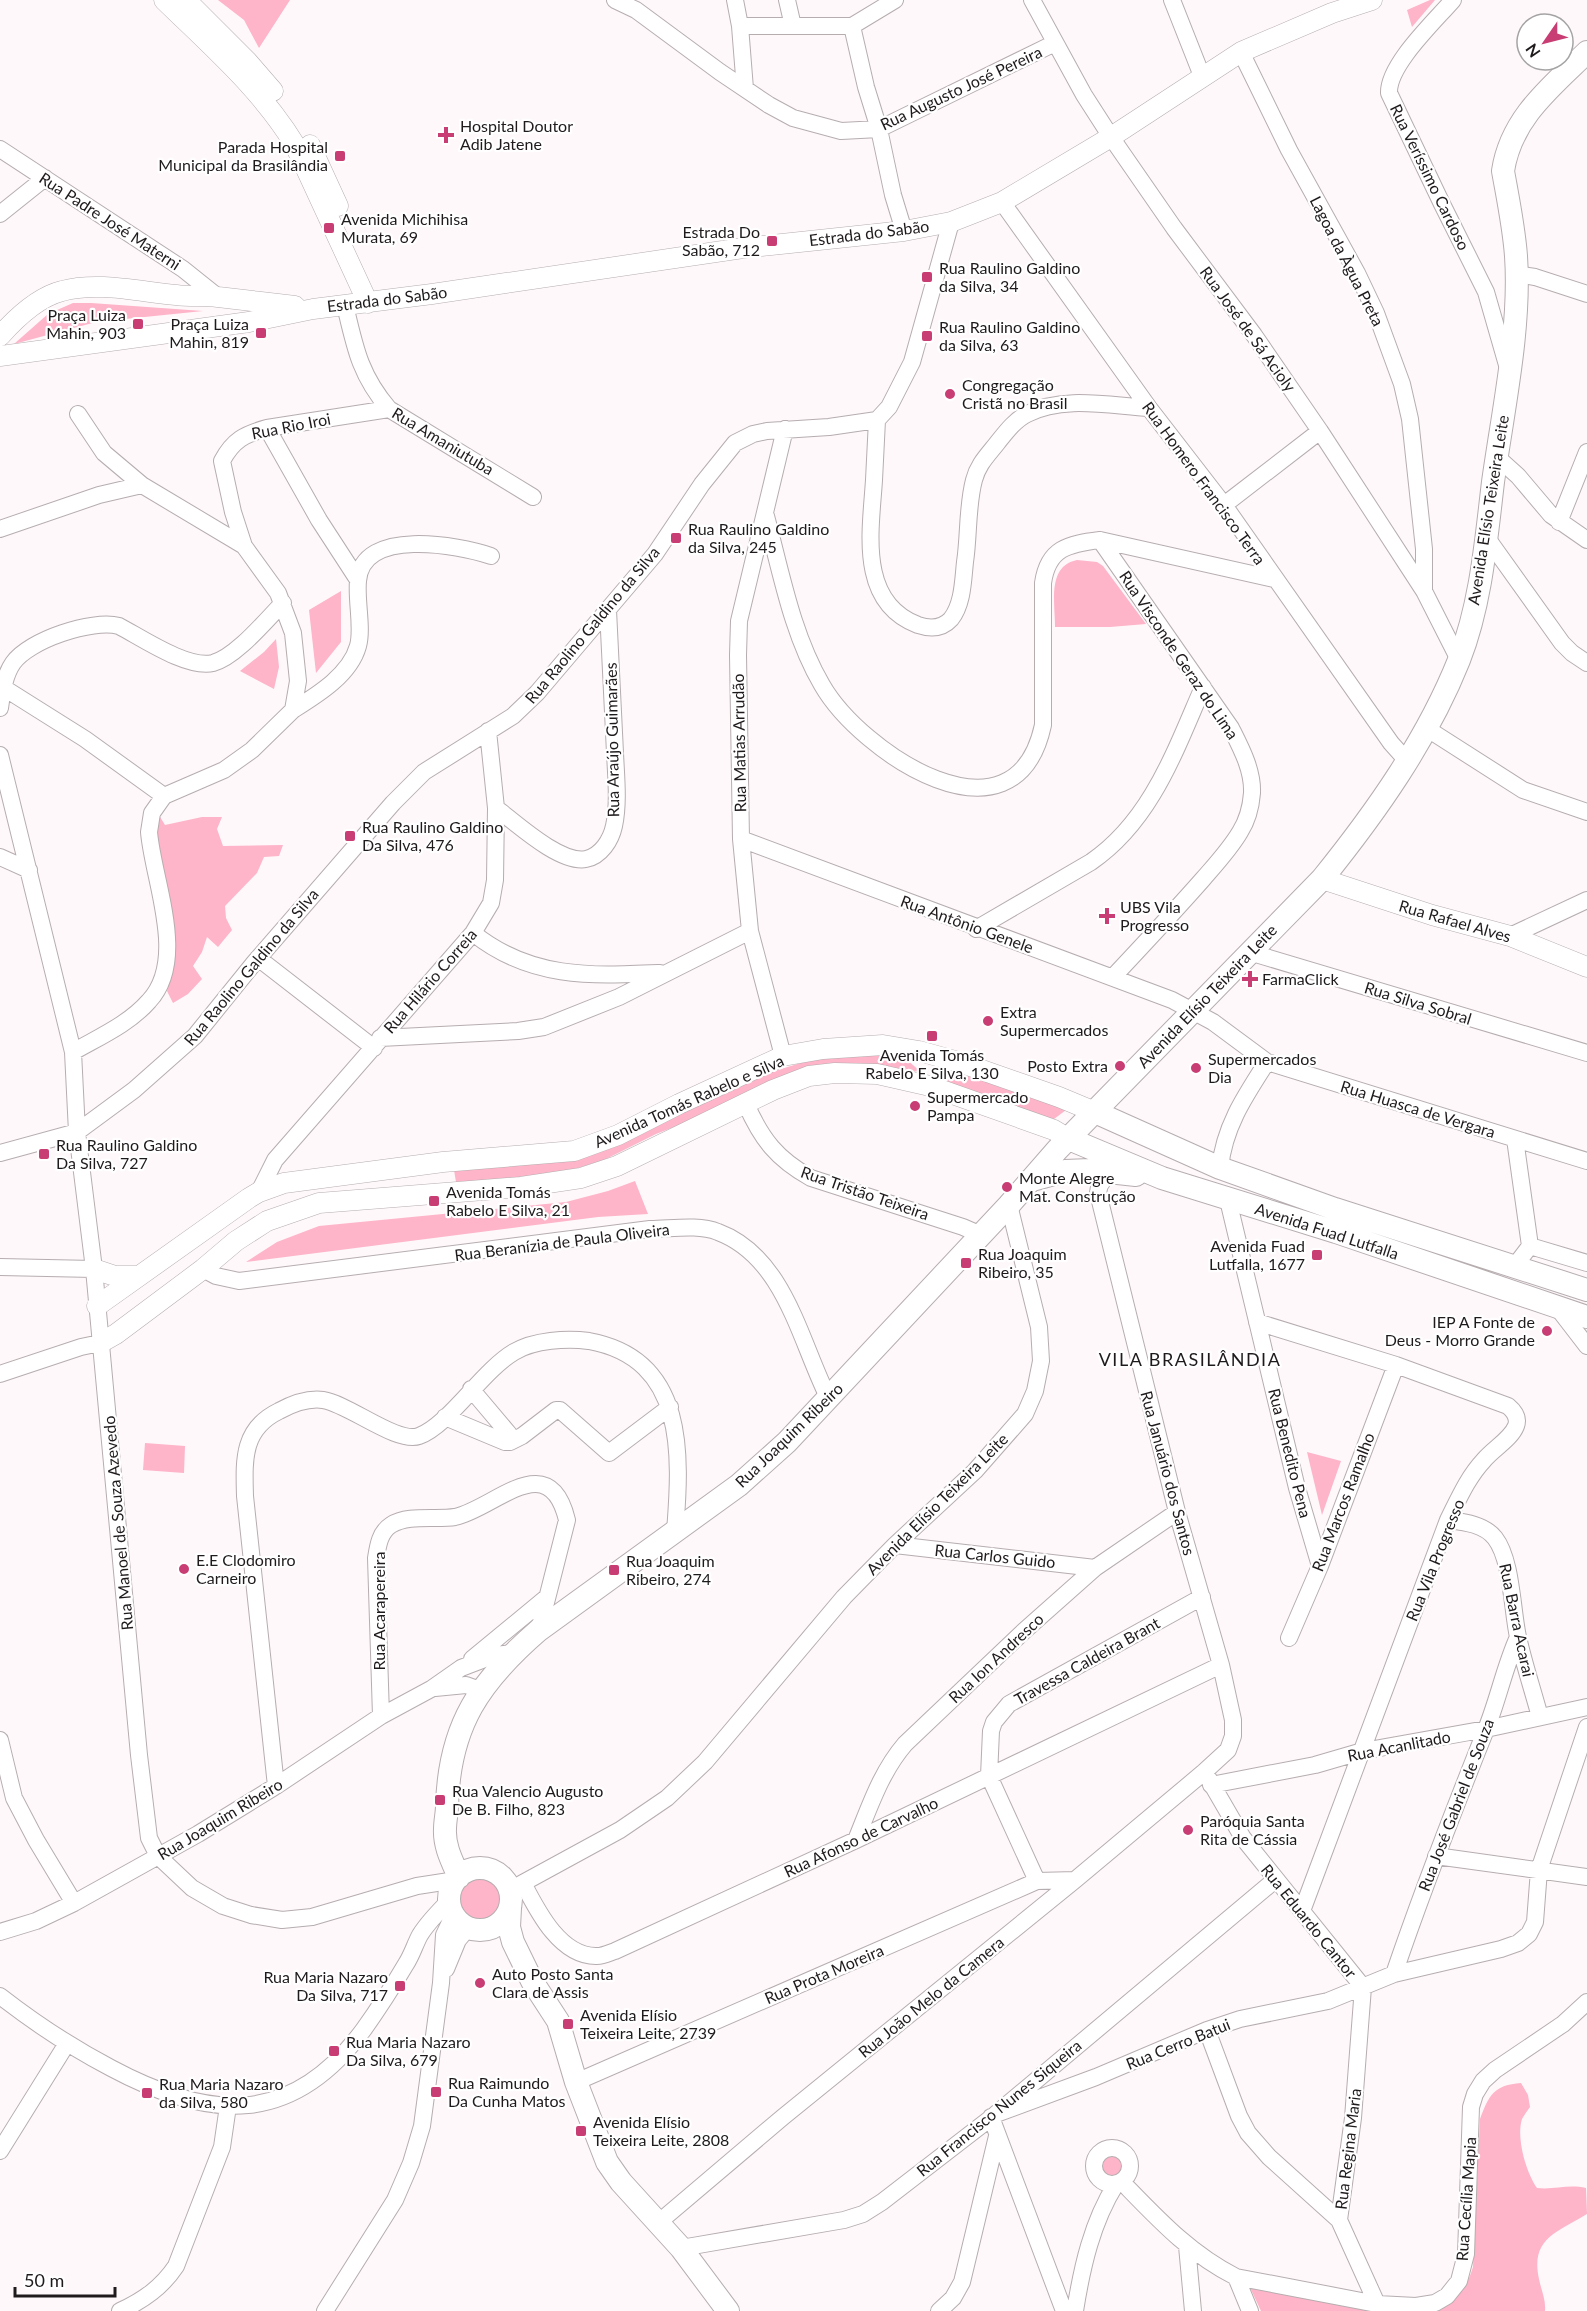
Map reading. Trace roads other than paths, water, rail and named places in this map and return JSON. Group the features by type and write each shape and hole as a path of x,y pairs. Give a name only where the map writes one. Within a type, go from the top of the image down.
{"main road":[{"name":"Avenida Elísio Teixeira Leite","path":"1009,1205 1069,1139 1322,879 1353,840 1407,762 1426,729 1459,660 1472,615 1487,538 1515,328 1516,274 1503,171 1505,159 1512,136 1532,106 1587,52"},
{"name":"Avenida Fuad Lutfalla","path":"1095,1112 1220,1168 1310,1200 1587,1290"},
{"name":"Avenida Fuad Lutfalla","path":"1069,1139 1162,1178 1587,1317"},
{"path":"1028,1182 1065,1171 1117,1172 1162,1178"},
{"path":"1295,1220 1306,1212 1310,1200"},
{"name":"Rua Joaquim Ribeiro","path":"480,1690 512,1653 539,1630 739,1485 787,1442 979,1234 1009,1205"},
{"path":"480,1690 453,1751 448,1780 445,1830 447,1847 459,1914 532,1981"},
{"path":"447,1811 459,1842 467,1854 482,1868 499,1875 514,1894 509,1927 513,1942 532,1981 558,2021 576,2082 607,2162 621,2182 681,2248 728,2311"},
{"path":"459,1914 466,1872 482,1868"},
{"path":"459,1914 502,1921 514,1894"}],"street":[{"path":"164,0 261,95 284,126 351,265 375,302"},
{"path":"186,0 247,61 279,98 305,134 375,302"},
{"name":"Rua Augusto José Pereira","path":"615,0 636,5 768,105 793,118 841,131 879,129 1055,43"},
{"path":"735,0 740,26 745,88"},
{"path":"787,0 793,26"},
{"path":"740,26 852,26 895,0"},
{"name":"Rua José de Sá Acioly","path":"1032,0 1084,96 1174,228 1254,335 1320,431 1424,591 1459,660"},
{"path":"1172,0 1202,76"},
{"name":"Estrada do Sabão","path":"0,356 743,248 904,231 951,222 1002,202 1111,137 1241,52 1332,13 1372,0"},
{"name":"Rua Veríssimo Cardoso","path":"1453,0 1396,67 1389,85 1389,93 1486,292 1508,370"},
{"path":"852,26 866,87 879,129 893,195 904,231"},
{"name":"Lagoa da Àgua Preta","path":"1241,52 1289,150 1357,273 1376,313 1402,384 1410,419 1423,537 1424,591"},
{"name":"Rua Padre José Materni","path":"0,149 183,269 219,297"},
{"path":"0,214 45,178"},
{"name":"Rua Homero Francisco Terra","path":"1002,202 1149,408 1224,505 1274,579 1407,762"},
{"path":"951,222 912,362 889,407 877,420 869,524 871,554 881,594 896,610 914,623 931,628 947,622 958,607 974,481 981,463 1009,429 1026,414 1056,405 1082,404 1149,408"},
{"path":"340,306 353,282 351,265"},
{"path":"1516,274 1535,277 1587,294"},
{"name":"Estrada do Sabão","path":"0,336 44,298 63,290 105,288 219,297 313,309"},
{"path":"212,327 220,324 228,316 228,304 219,297"},
{"name":"Rua Amaniutuba","path":"340,306 357,357 376,394 389,410 533,497"},
{"name":"Rua Rio Iroi","path":"244,546 233,512 222,460 238,439 250,432 267,428 389,410"},
{"path":"78,414 104,453 142,484 244,546 278,593 293,633 298,681 293,710"},
{"name":"Rua Raolino Galdino da Silva","path":"0,1153 77,1132 134,1090 195,1036 258,958 393,803 424,772 513,716 537,693 655,554 702,484 735,443 753,434 877,420"},
{"path":"267,428 319,520 358,579"},
{"name":"Rua Matias Arrudão","path":"783,1056 750,931 741,839 739,621 785,429"},
{"path":"1224,505 1320,431"},
{"path":"1558,522 1587,452"},
{"path":"1498,458 1518,476 1558,522 1587,540"},
{"path":"0,529 99,495 142,484"},
{"path":"766,516 787,594 808,659 822,686 852,724 900,761 951,786 972,788 992,786 1005,781 1021,770 1032,757 1040,740 1043,724 1043,583 1045,567 1050,558 1059,552 1078,543 1100,540 1274,579"},
{"path":"1487,538 1562,643 1587,663"},
{"name":"Rua Visconde Geraz do Lima","path":"1100,540 1231,728 1242,749 1252,792 1249,811 1242,831 1176,910 1113,976"},
{"path":"73,1052 120,1025 137,1012 149,1002 162,981 167,946 166,927 149,832 152,813 164,796 224,770 252,750 293,710 326,688 353,658 359,645 358,579 365,563 375,554 391,547 404,545 460,547 491,556"},
{"path":"0,708 11,666 20,655 30,648 87,625 119,626 183,659 201,663 216,662 234,651 283,603"},
{"name":"Rua Araújo Guimarães","path":"496,808 566,857 585,860 594,856 606,844 614,827 616,808 608,610"},
{"path":"976,929 1084,867 1103,854 1131,827 1149,803 1203,687"},
{"path":"4,688 85,739 164,796"},
{"path":"1426,729 1523,790 1587,812"},
{"name":"Rua Hilário Correia","path":"259,1192 275,1160 473,933 490,903 495,880 496,808 488,731"},
{"name":"Rua Manoel de Souza Azevedo","path":"0,755 73,1052 77,1132 94,1269 149,1838 158,1856 192,1888 223,1906 251,1915 282,1920 312,1917 417,1886 459,1914"},
{"name":"Rua Antônio Genele","path":"741,839 976,929 1113,976 1194,1010"},
{"path":"0,857 29,870"},
{"name":"Rua Rafael Alves","path":"1322,879 1432,915 1510,936 1587,967"},
{"path":"1510,936 1587,900"},
{"path":"258,958 377,1043 544,1027 619,997 750,931"},
{"path":"473,933 502,954 538,968 581,974 664,973"},
{"name":"Rua Silva Sobral","path":"1249,952 1587,1053"},
{"name":"Rua Huasca de Vergara","path":"1194,1010 1267,1062 1587,1161"},
{"name":"Avenida Tomás Rabelo e Silva","path":"97,1306 259,1192 284,1183 443,1162 574,1151 618,1135 783,1056 823,1049 883,1045 919,1051 1059,1096 1095,1112"},
{"path":"930,1086 941,1057"},
{"path":"1220,1168 1228,1129 1238,1107 1267,1062"},
{"name":"Avenida Tomás Rabelo e Silva","path":"100,1343 116,1334 203,1269 236,1241 267,1221 319,1203 521,1186 581,1178 616,1166 773,1090 809,1076 835,1073 877,1074 930,1086 1054,1130 1069,1139"},
{"name":"Rua Tristão Teixeira","path":"746,1104 754,1122 783,1161 811,1178 979,1234"},
{"path":"1514,1267 1530,1246 1515,1139"},
{"path":"443,1162 445,1192"},
{"name":"Rua Januário dos Santos","path":"1117,1172 1102,1180 1098,1193 1177,1512 1221,1665 1233,1720 1233,1736 1228,1750 1208,1778"},
{"name":"Rua Benedito Pena","path":"1228,1200 1297,1488 1320,1566"},
{"name":"Avenida Elísio Teixeira Leite","path":"514,1894 620,1830 667,1798 705,1762 844,1597 975,1471 1024,1414 1035,1391 1041,1361 1039,1327 1016,1225 1009,1205"},
{"name":"Rua Beranízia de Paula Oliveira","path":"203,1269 216,1276 239,1281 650,1229 691,1228 718,1232 759,1257 772,1274 793,1314 816,1373 829,1399"},
{"path":"1530,1246 1587,1263"},
{"path":"0,1267 94,1269 115,1276 138,1276"},
{"path":"1557,1307 1587,1346"},
{"name":"Rua Vila Progresso","path":"1257,1322 1396,1365 1508,1406 1517,1419 1512,1432 1485,1458 1470,1477 1448,1520 1302,1911"},
{"path":"276,1786 245,1496 244,1460 252,1436 264,1420 271,1415 294,1403 321,1400 410,1437 428,1432 504,1358 516,1350 533,1345 578,1340 607,1345 638,1362 651,1374 664,1392 670,1407 678,1449 675,1532"},
{"path":"0,1374 81,1347 100,1343"},
{"name":"Rua Marcos Ramalho","path":"1288,1638 1320,1566 1396,1365"},
{"path":"471,1389 509,1434 510,1442"},
{"path":"445,1417 510,1442 522,1436 556,1410 560,1410 609,1453 670,1407"},
{"name":"Rua Acarapereira","path":"381,1716 376,1558 381,1537 386,1529 397,1522 462,1515 505,1492 527,1484 537,1483 557,1495 564,1507 567,1520 550,1579 539,1630"},
{"path":"678,1493 708,1508"},
{"name":"Rua Ion Andresco","path":"856,1840 878,1785 893,1758 1015,1639 1095,1568 1177,1512"},
{"name":"Rua Barra Acarai","path":"1448,1520 1482,1528 1495,1538 1503,1554 1518,1637 1540,1717"},
{"name":"Rua Carlos Guido","path":"896,1545 1095,1568"},
{"path":"550,1579 561,1598 576,1603"},
{"name":"Travessa Caldeira Brant","path":"989,1776 991,1731 994,1722 1009,1704 1202,1597"},
{"path":"461,1668 546,1598"},
{"name":"Rua José Gabriel de Souza","path":"1394,1974 1518,1637"},
{"name":"Rua Joaquim Ribeiro","path":"0,1932 36,1921 74,1903 158,1856 276,1786 381,1716 431,1689 461,1668 495,1655 512,1653"},
{"name":"Rua Afonso de Carvalho","path":"514,1894 560,1939 578,1952 596,1956 615,1951 856,1840 1221,1665"},
{"name":"Rua Joaquim Ribeiro","path":"431,1689 466,1685 480,1690"},
{"name":"Rua Acanlitado","path":"1208,1778 1315,1765 1363,1751 1486,1729 1587,1707"},
{"name":"Rua Eduardo Cantor","path":"1208,1778 1243,1838 1363,1987 1394,1974 1501,1949 1518,1942 1529,1934 1535,1922 1539,1870 1587,1726"},
{"path":"0,1740 14,1798 74,1903"},
{"path":"989,1776 1037,1881"},
{"name":"Rua João Melo da Camera","path":"658,2223 783,2117 1075,1880 1208,1778"},
{"path":"1436,1856 1587,1877"},
{"name":"Rua Prota Moreira","path":"576,2082 1037,1881 1075,1880"},
{"name":"Rua Francisco Nunes Siqueira","path":"681,2248 844,2220 863,2214 882,2202 993,2116 1275,1880"},
{"path":"0,1996 66,2045 139,2083 174,2097 203,2104 228,2106 274,2100 300,2090 321,2076 363,2030 408,1962 422,1933 459,1914"},
{"path":"408,1962 423,1951 459,1914"},
{"path":"324,2311 395,2200 411,2163 422,2126 441,1983 459,1914"},
{"name":"Rua Cerro Batui","path":"993,2116 1096,2077 1208,2030 1240,2019 1328,2001 1363,1987"},
{"name":"Rua Regina Maria","path":"1363,1987 1353,2118 1339,2220 1377,2304"},
{"name":"Rua Cecília Mapia","path":"1075,2311 1081,2276 1096,2224 1104,2204 1119,2183 1187,2246 1236,2277 1377,2304 1416,2306 1435,2303 1447,2296 1459,2281 1466,2254 1472,2107 1475,2094 1483,2081 1495,2070 1563,2024 1587,2002"},
{"path":"1208,2030 1239,2116 1248,2133 1269,2157 1339,2220"},
{"path":"0,2151 66,2045"},
{"path":"120,2311 146,2298 165,2282 176,2266 222,2147 228,2106"},
{"path":"993,2116 997,2136 1064,2311"},
{"path":"939,2311 953,2298 962,2282 997,2136"},
{"path":"1187,2246 1193,2311"},
{"path":"1236,2277 1250,2311"}],"place":[{"name":"Hospital Doutor Adib Jatene","path":"446,135"},
{"name":"Parada Hospital Municipal da Brasilândia","path":"340,156"},
{"name":"Avenida Michihisa Murata, 69","path":"329,228"},
{"name":"Estrada Do Sabão, 712","path":"772,241"},
{"name":"Rua Raulino Galdino da Silva, 34","path":"927,277"},
{"name":"Praça Luiza Mahin, 903","path":"138,324"},
{"name":"Praça Luiza Mahin, 819","path":"261,333"},
{"name":"Rua Raulino Galdino da Silva, 63","path":"927,336"},
{"name":"Congregação Cristã no Brasil","path":"950,394"},
{"name":"Rua Raulino Galdino da Silva, 245","path":"676,538"},
{"name":"Rua Raulino Galdino Da Silva, 476","path":"350,836"},
{"name":"UBS Vila Progresso","path":"1107,916"},
{"name":"FarmaClick","path":"1250,979"},
{"name":"Extra Supermercados","path":"988,1021"},
{"name":"Avenida Tomás Rabelo E Silva, 130","path":"932,1036"},
{"name":"Posto Extra","path":"1120,1066"},
{"name":"Supermercados Dia","path":"1196,1068"},
{"name":"Supermercado Pampa","path":"915,1106"},
{"name":"Rua Raulino Galdino Da Silva, 727","path":"44,1154"},
{"name":"Monte Alegre Mat. Construção","path":"1007,1187"},
{"name":"Avenida Tomás Rabelo E Silva, 21","path":"434,1201"},
{"name":"Avenida Fuad Lutfalla, 1677","path":"1317,1255"},
{"name":"Rua Joaquim Ribeiro, 35","path":"966,1263"},
{"name":"IEP A Fonte de Deus - Morro Grande","path":"1547,1331"},
{"name":"E.E Clodomiro Carneiro","path":"184,1569"},
{"name":"Rua Joaquim Ribeiro, 274","path":"614,1570"},
{"name":"Rua Valencio Augusto De B. Filho, 823","path":"440,1800"},
{"name":"Paróquia Santa Rita de Cássia","path":"1188,1830"},
{"name":"Auto Posto Santa Clara de Assis","path":"480,1983"},
{"name":"Rua Maria Nazaro Da Silva, 717","path":"400,1986"},
{"name":"Avenida Elísio Teixeira Leite, 2739","path":"568,2024"},
{"name":"Rua Maria Nazaro Da Silva, 679","path":"334,2051"},
{"name":"Rua Raimundo Da Cunha Matos","path":"436,2092"},
{"name":"Rua Maria Nazaro da Silva, 580","path":"147,2093"},
{"name":"Avenida Elísio Teixeira Leite, 2808","path":"581,2131"}],"district":[{"name":"VILA BRASILÂNDIA","path":"1190,1360"}]}
